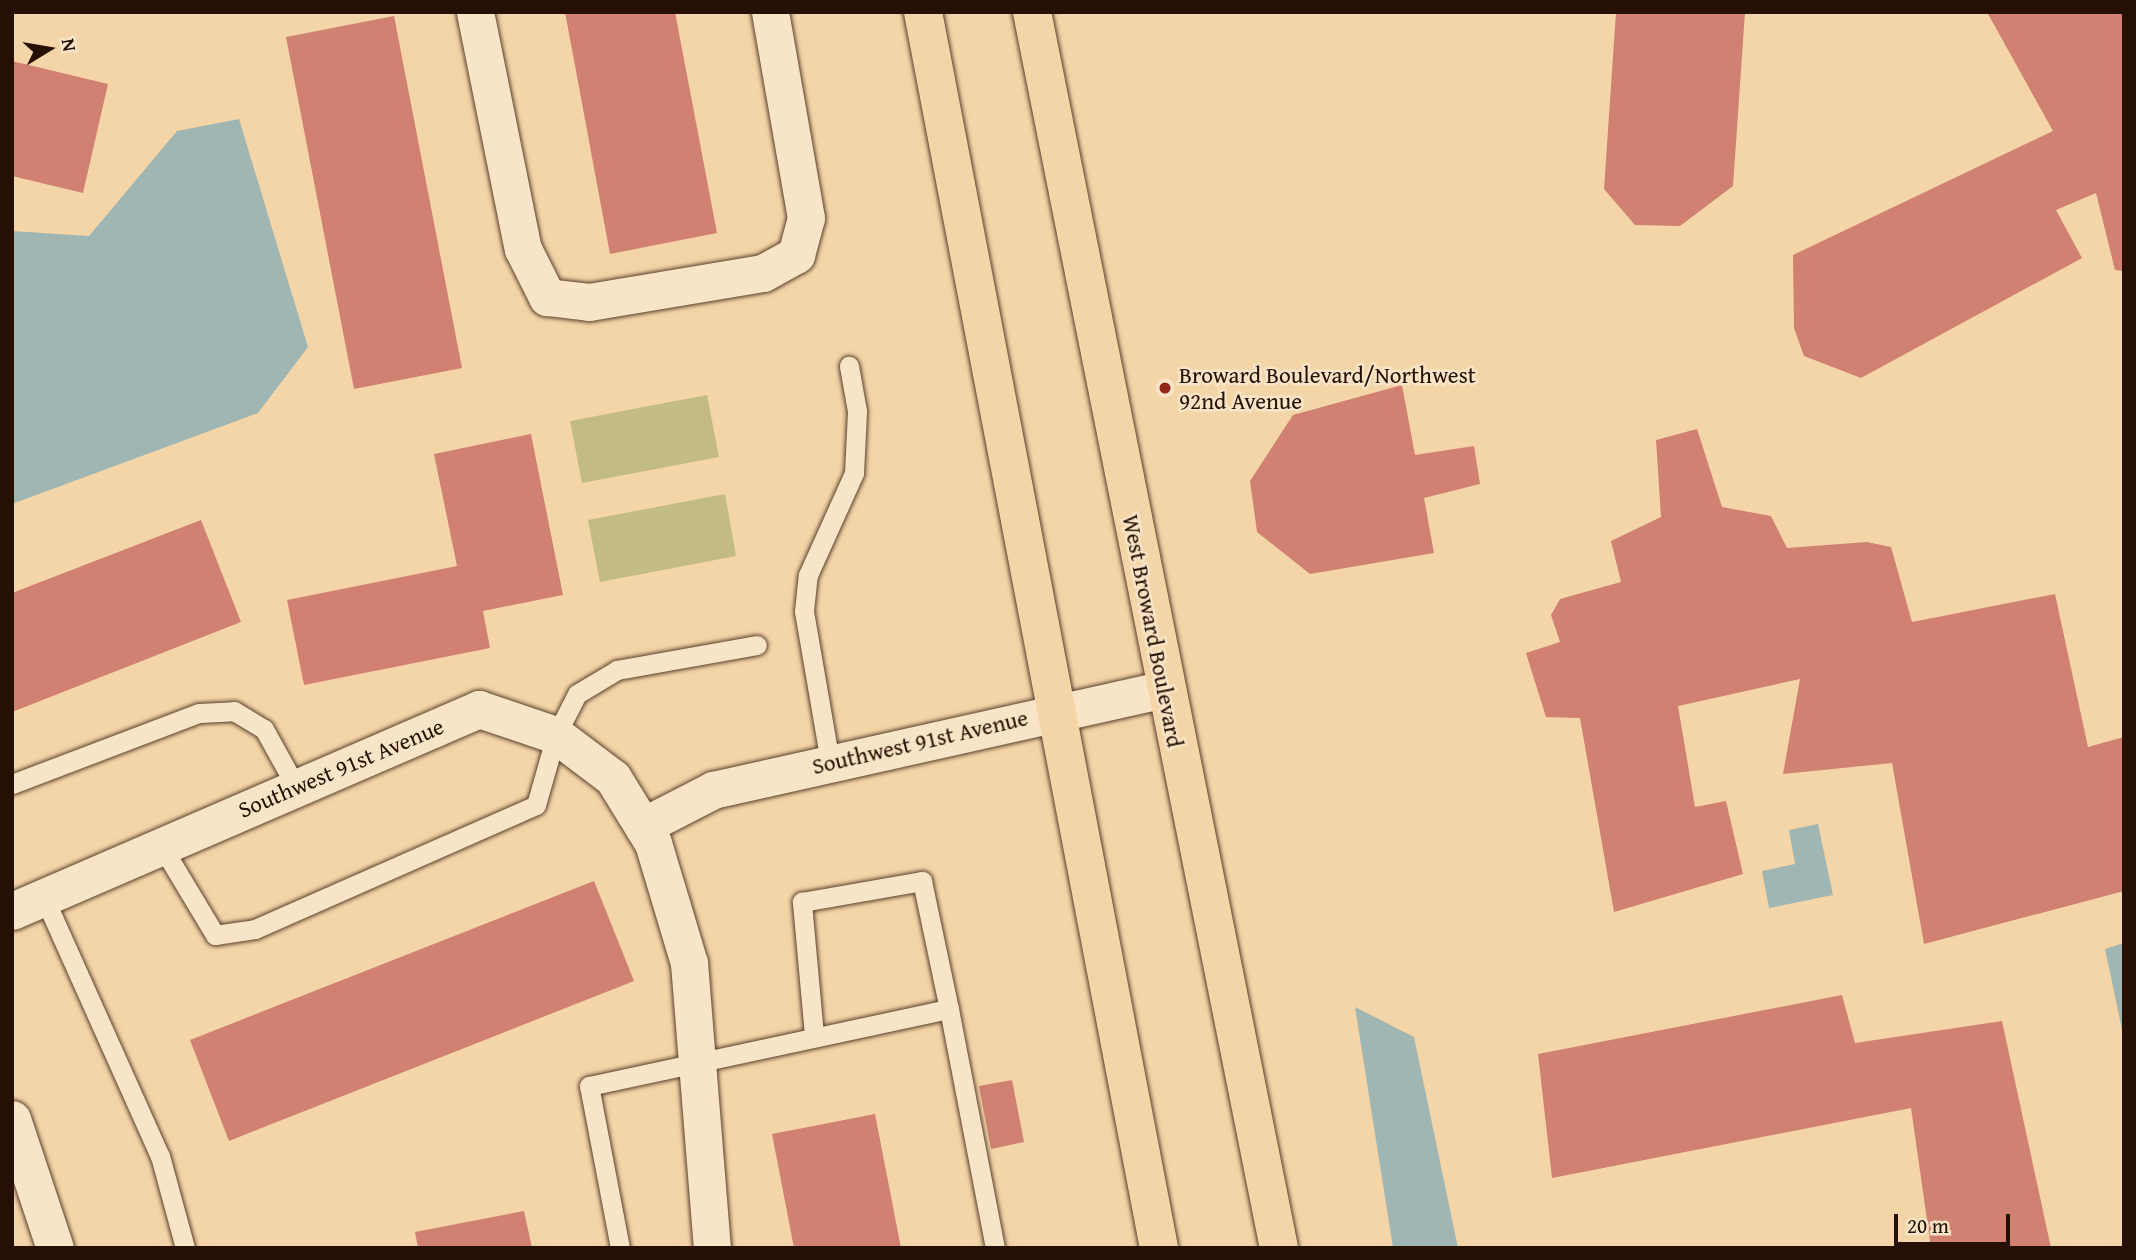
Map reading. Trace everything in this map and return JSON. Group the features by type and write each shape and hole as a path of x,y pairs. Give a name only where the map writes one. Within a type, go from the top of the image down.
{"main road":[{"path":"923,12 1053,712 1159,1248"},
{"name":"West Broward Boulevard","path":"1032,12 1164,689 1279,1248"}],"street":[{"path":"475,12 523,248 547,297 589,302 763,273 796,255 806,218 770,12"},
{"name":"Southwest 91st Avenue","path":"643,826 713,790 1164,689"},
{"name":"Southwest 91st Avenue","path":"27,903 479,709 556,735 613,778 643,826 689,963 712,1248"},
{"path":"12,1119 55,1248"}],"lane":[{"path":"830,762 804,611 808,575 853,473 857,411 849,366"},
{"path":"161,845 215,935 255,929 536,805 556,735 577,694 617,670 757,645"},
{"path":"12,784 199,713 234,711 264,729 296,787"},
{"path":"814,1035 802,902 922,881 995,1248"},
{"path":"27,903 160,1156 185,1248"},
{"path":"620,1248 589,1086 695,1058 949,1009"}],"shaded area":[{"path":"707,395 719,457 582,483 570,421"},
{"path":"725,494 736,556 600,582 588,520"}],"water":[{"path":"239,119 308,347 258,413 12,504 12,231 89,236 177,131"},
{"path":"1818,824 1833,895 1769,908 1762,871 1795,864 1789,830"},
{"path":"2124,943 2124,1039 2105,949"},
{"path":"1355,1007 1414,1037 1458,1248 1393,1248"}],"building":[{"path":"565,12 675,12 717,233 610,254"},
{"path":"1616,12 1745,12 1733,186 1680,226 1635,225 1604,189"},
{"path":"1987,12 2124,12 2124,271 2115,270 2096,193 2056,210 2082,258 1861,378 1804,356 1794,328 1793,255 2053,131"},
{"path":"394,16 462,368 354,389 286,37"},
{"path":"12,61 108,84 83,193 12,176"},
{"path":"1402,385 1415,455 1474,446 1480,484 1424,498 1434,553 1310,574 1257,532 1250,481 1293,415"},
{"path":"1697,429 1722,507 1771,516 1787,548 1867,542 1891,547 1912,622 2055,594 2088,747 2124,737 2124,891 1924,944 1892,763 1783,774 1800,679 1678,706 1695,807 1726,801 1743,874 1614,912 1580,718 1546,717 1526,653 1560,642 1551,615 1560,599 1621,582 1611,541 1661,517 1656,440"},
{"path":"531,434 563,595 483,611 490,648 304,685 287,600 457,566 434,454"},
{"path":"201,520 241,622 12,712 12,593"},
{"path":"594,881 634,981 229,1141 190,1040"},
{"path":"1842,995 1855,1043 2002,1021 2051,1248 1931,1248 1911,1108 1552,1178 1538,1054"},
{"path":"1012,1080 1024,1142 991,1149 979,1086"},
{"path":"875,1114 901,1248 794,1248 772,1134"},
{"path":"524,1211 532,1248 418,1248 415,1232"}],"place":[{"name":"Broward Boulevard/Northwest 92nd Avenue","path":"1165,388"}]}
